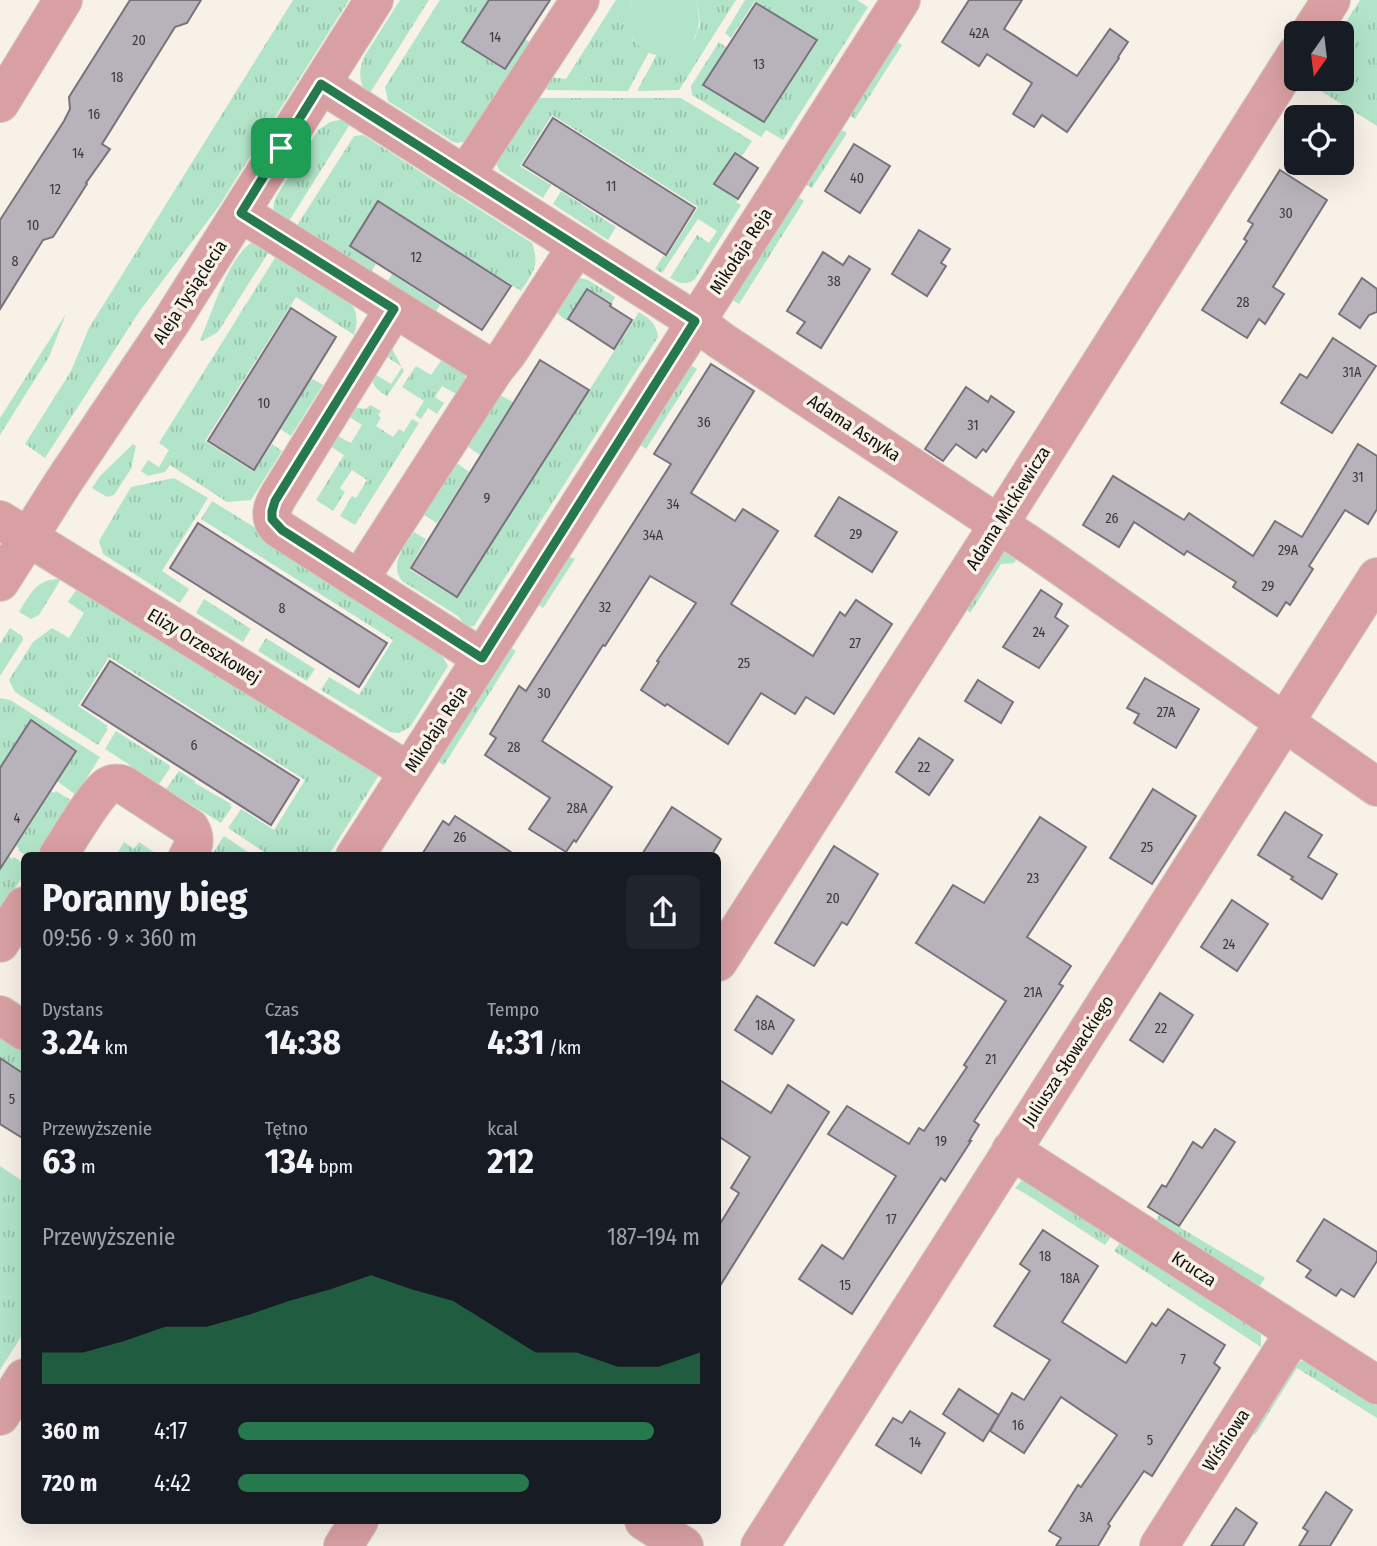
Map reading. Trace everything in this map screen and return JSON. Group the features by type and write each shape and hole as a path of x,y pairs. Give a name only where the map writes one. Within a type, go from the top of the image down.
{"street":[{"path":"0,103 10,62 63,0"},
{"name":"Aleja Tysiąclecia","path":"0,582 14,529 64,481 129,386 374,0"},
{"path":"465,176 580,0"},
{"name":"Mikołaja Reja","path":"357,852 901,0"},
{"path":"1318,21 1331,0"},
{"name":"Adama Mickiewicza","path":"721,957 1284,75"},
{"name":"Adama Asnyka","path":"321,84 695,321 999,524 1377,787"},
{"path":"241,213 494,370"},
{"path":"359,580 577,246"},
{"path":"394,309 275,501 272,519 278,528 482,658"},
{"name":"Elizy Orzeszkowej","path":"14,529 408,771"},
{"name":"Juliusza Słowackiego","path":"760,1546 1377,577"},
{"path":"61,852 99,794 110,784 119,783 190,828 194,842 190,852"},
{"path":"0,943 21,911"},
{"path":"0,1015 21,1029"},
{"name":"Krucza","path":"1011,1150 1377,1385"},
{"name":"Wiśniowa","path":"1158,1546 1294,1334"},
{"path":"0,1416 21,1383"},
{"path":"343,1546 357,1524"},
{"path":"649,1524 684,1546"}],"green space":[{"path":"293,0 349,0 219,206 139,312 45,458 25,444 71,371 89,328"},
{"path":"400,0 429,0 368,96 361,82 362,62"},
{"path":"440,0 488,0 461,42 505,70 525,39 533,44 466,141 458,143 388,101 385,87"},
{"path":"616,0 633,0 629,19 630,32 636,43 649,52 628,91 547,90 544,83 548,77 566,79"},
{"path":"633,0 695,0 699,18 696,34 688,45 677,53 664,56 651,53 639,46 630,32 628,16"},
{"path":"695,0 736,0 679,90 637,91 657,54 664,56 695,38 700,25"},
{"path":"745,0 857,0 868,7 783,140 766,130 761,137 692,95 691,86 719,42 727,48 703,86 764,123 818,41 755,1 731,38 725,33"},
{"path":"1360,0 1377,0 1377,126 1354,112 1354,105 1343,105 1321,91 1354,91 1354,21 1347,21"},
{"path":"896,41 902,45 855,119 848,114"},
{"path":"537,98 681,98 752,141 742,156 734,152 714,184 738,200 736,202 741,205 695,279 682,283 670,278 697,235 709,243 717,231 698,219 662,273 655,269 664,255 667,256 698,207 552,115 520,166 551,185 543,198 500,171 498,161"},
{"path":"343,119 352,121 284,229 274,210 276,197 318,130 330,122"},
{"path":"840,129 847,133 812,188 805,184"},
{"path":"363,135 532,243 535,263 532,274 521,291 378,201 349,246 376,264 370,273 296,227 354,136"},
{"path":"561,191 616,227 608,240 553,204"},
{"path":"797,196 804,201 739,304 728,297"},
{"path":"257,239 275,242 218,332 200,340 230,269 247,246"},
{"path":"278,253 331,286 349,301 356,315 354,335 296,297 205,441 254,472 272,444 282,451 251,500 227,502 170,465 165,472 148,476 141,471 148,460 159,467 169,450 159,443"},
{"path":"392,274 440,305 434,314 386,284"},
{"path":"575,277 588,280 615,297 612,303 587,288 567,321 557,313 556,308"},
{"path":"639,312 652,322 658,337 474,626 467,627 458,616 402,581 398,575 397,562 402,550 414,532 426,539 409,569 457,598"},
{"path":"66,314 49,357 0,435 0,418"},
{"path":"390,345 402,367 384,355"},
{"path":"443,358 464,373 467,381 460,396 442,386 435,397 444,403 437,414 428,408 421,419 415,415 424,401 402,387 416,366 431,375"},
{"path":"687,362 697,369 646,449 639,444"},
{"path":"402,367 404,371 387,396 375,387 369,373 391,384"},
{"path":"311,378 323,385 291,436 280,429"},
{"path":"500,395 513,402 480,455 467,446"},
{"path":"370,405 381,411 378,415 381,418 376,426 393,437 399,429 404,432 412,419 419,423 355,525 340,516 352,496 356,498 367,480 352,470 340,488 345,492 333,511 316,500 344,455 330,446 336,435 351,443 362,425 346,415 354,407 366,409"},
{"path":"133,444 136,446 131,469 114,495 107,497 92,488 100,476"},
{"path":"457,463 469,472 437,523 424,515"},
{"path":"174,478 208,498 162,571 189,589 180,603 103,554 99,541 131,487"},
{"path":"212,501 267,535 441,654 448,666 410,727 399,733 390,732 321,690 329,677 359,695 393,640 201,519"},
{"path":"1006,552 1019,555 1014,563 1001,564 970,613 963,605 999,555"},
{"path":"568,556 575,559 543,608 537,604"},
{"path":"61,579 39,615 31,619 19,612 40,584"},
{"path":"78,587 379,775 331,852 264,852 228,828 241,809 274,830 305,780 109,657 78,706 108,726 98,745 15,692 9,680 33,642 52,628 69,638 84,613 68,602"},
{"path":"204,599 251,629 243,642 196,613"},
{"path":"10,628 22,636 23,640 0,676 0,644"},
{"path":"266,638 315,669 307,681 258,651"},
{"path":"510,647 516,651 444,765 437,761 456,735"},
{"path":"0,698 10,700 100,757 76,795 57,781 77,750 30,720 0,767"},
{"path":"116,731 169,765 170,768 159,784 105,749"},
{"path":"179,771 231,804 232,807 221,823 166,789"},
{"path":"51,791 56,791 72,801 39,852 21,852 16,846"},
{"path":"224,836 248,852 214,852"},
{"path":"124,842 134,849 139,842 154,852 118,852"},
{"path":"9,856 21,862 21,879 0,912 0,870"},
{"path":"0,1029 21,1043 21,1071 0,1057"},
{"path":"0,1166 21,1180 21,1337 0,1370"},
{"path":"1023,1179 1113,1234 1105,1245 1015,1188"},
{"path":"1159,1215 1265,1278 1257,1290 1152,1229"},
{"path":"1121,1241 1252,1327 1261,1335 1261,1347 1114,1251"},
{"path":"1310,1361 1377,1402 1377,1418 1297,1368 1255,1435 1251,1427 1294,1363"}],"building":[{"path":"130,0 201,0 187,23 175,27 102,144 110,149 53,237 43,240 0,309 0,220 64,121 70,109 69,97"},
{"path":"489,0 550,0 505,69 462,42"},
{"path":"969,0 1022,0 1004,29 1077,76 1110,29 1128,42 1067,132 1042,115 1034,127 1013,114 1032,83 987,54 979,66 942,42"},
{"path":"756,3 817,40 764,122 703,85"},
{"path":"553,118 695,208 666,255 523,165"},
{"path":"854,144 890,166 860,213 825,191"},
{"path":"735,153 758,168 738,199 714,184"},
{"path":"1280,170 1327,200 1273,287 1284,294 1265,324 1259,319 1247,338 1202,310 1247,241 1244,239 1253,224 1248,221"},
{"path":"378,201 511,286 482,330 350,246"},
{"path":"919,230 950,249 941,263 946,266 927,296 892,274"},
{"path":"823,252 843,265 849,256 870,269 821,348 797,333 805,322 787,311"},
{"path":"1362,278 1377,289 1377,312 1369,315 1360,328 1339,314"},
{"path":"587,289 632,320 614,349 568,319"},
{"path":"291,308 336,337 254,470 208,441"},
{"path":"1333,338 1376,366 1332,433 1281,403 1300,374 1307,378"},
{"path":"540,360 589,390 457,597 411,568"},
{"path":"711,364 754,391 691,493 735,521 743,509 778,531 731,604 813,656 840,612 845,616 856,600 892,624 834,714 806,697 795,714 761,693 728,744 641,690 696,603 650,576 542,741 612,787 576,842 574,840 566,852 529,829 550,798 485,755 496,738 490,734 519,686 526,691 671,464 654,454"},
{"path":"966,387 988,402 991,396 1014,412 986,452 983,449 976,458 956,444 943,461 925,449"},
{"path":"1358,444 1377,456 1377,509 1368,524 1345,510 1309,566 1313,569 1290,605 1286,602 1277,616 1233,587 1236,582 1187,551 1184,555 1134,522 1119,547 1083,525 1113,476 1184,520 1189,513 1253,556 1275,521 1302,537"},
{"path":"839,497 897,532 872,572 815,536"},
{"path":"198,523 387,643 359,687 170,568"},
{"path":"1041,590 1062,604 1055,617 1068,626 1039,668 1003,647"},
{"path":"110,661 299,780 271,825 82,705"},
{"path":"1145,678 1199,709 1176,748 1134,723 1139,714 1127,708"},
{"path":"978,680 1013,702 1001,723 965,701"},
{"path":"31,720 76,751 0,869 0,768"},
{"path":"919,738 953,760 929,795 896,772"},
{"path":"1153,789 1196,816 1152,884 1110,858"},
{"path":"672,807 721,839 713,852 644,852"},
{"path":"1285,812 1322,835 1308,857 1337,874 1322,899 1258,855"},
{"path":"455,816 511,852 424,852 443,821 449,825"},
{"path":"1040,817 1086,847 1027,937 1071,966 1059,984 1063,986 974,1121 979,1125 971,1141 945,1181 941,1178 852,1314 799,1279 822,1245 843,1259 896,1176 828,1134 847,1106 909,1144 919,1128 924,1131 967,1067 964,1065 1006,1001 916,943 953,885 984,903"},
{"path":"834,846 878,874 847,925 842,922 814,966 775,943"},
{"path":"1232,900 1268,924 1237,971 1201,947"},
{"path":"1160,993 1193,1015 1163,1062 1130,1040"},
{"path":"757,996 794,1020 772,1054 735,1030"},
{"path":"0,1058 21,1072 21,1137 0,1124"},
{"path":"721,1081 771,1113 788,1085 829,1112 721,1284 721,1222 739,1193 731,1188 750,1157 721,1138"},
{"path":"1215,1129 1235,1142 1179,1226 1148,1207 1162,1185 1166,1187 1193,1142 1202,1148"},
{"path":"1324,1219 1377,1252 1377,1261 1354,1297 1341,1289 1336,1296 1306,1277 1311,1270 1297,1261"},
{"path":"1043,1230 1098,1266 1062,1322 1126,1363 1152,1323 1156,1326 1168,1309 1225,1345 1214,1363 1220,1368 1152,1476 1144,1471 1108,1524 1110,1526 1098,1546 1056,1546 1061,1538 1049,1531 1078,1485 1081,1487 1117,1435 1061,1397 1024,1453 990,1431 1012,1393 1024,1400 1050,1360 994,1326 1030,1271 1020,1264"},
{"path":"959,1389 999,1415 983,1441 943,1414"},
{"path":"910,1411 945,1433 921,1473 876,1445 893,1418 902,1423"},
{"path":"1326,1492 1352,1510 1330,1546 1299,1546 1308,1531 1303,1528"},
{"path":"1236,1508 1257,1523 1243,1546 1211,1546"}],"route":[{"path":"321,84 695,321 482,658 282,530 272,519 275,501 394,309 241,213 281,148 321,84"}]}
